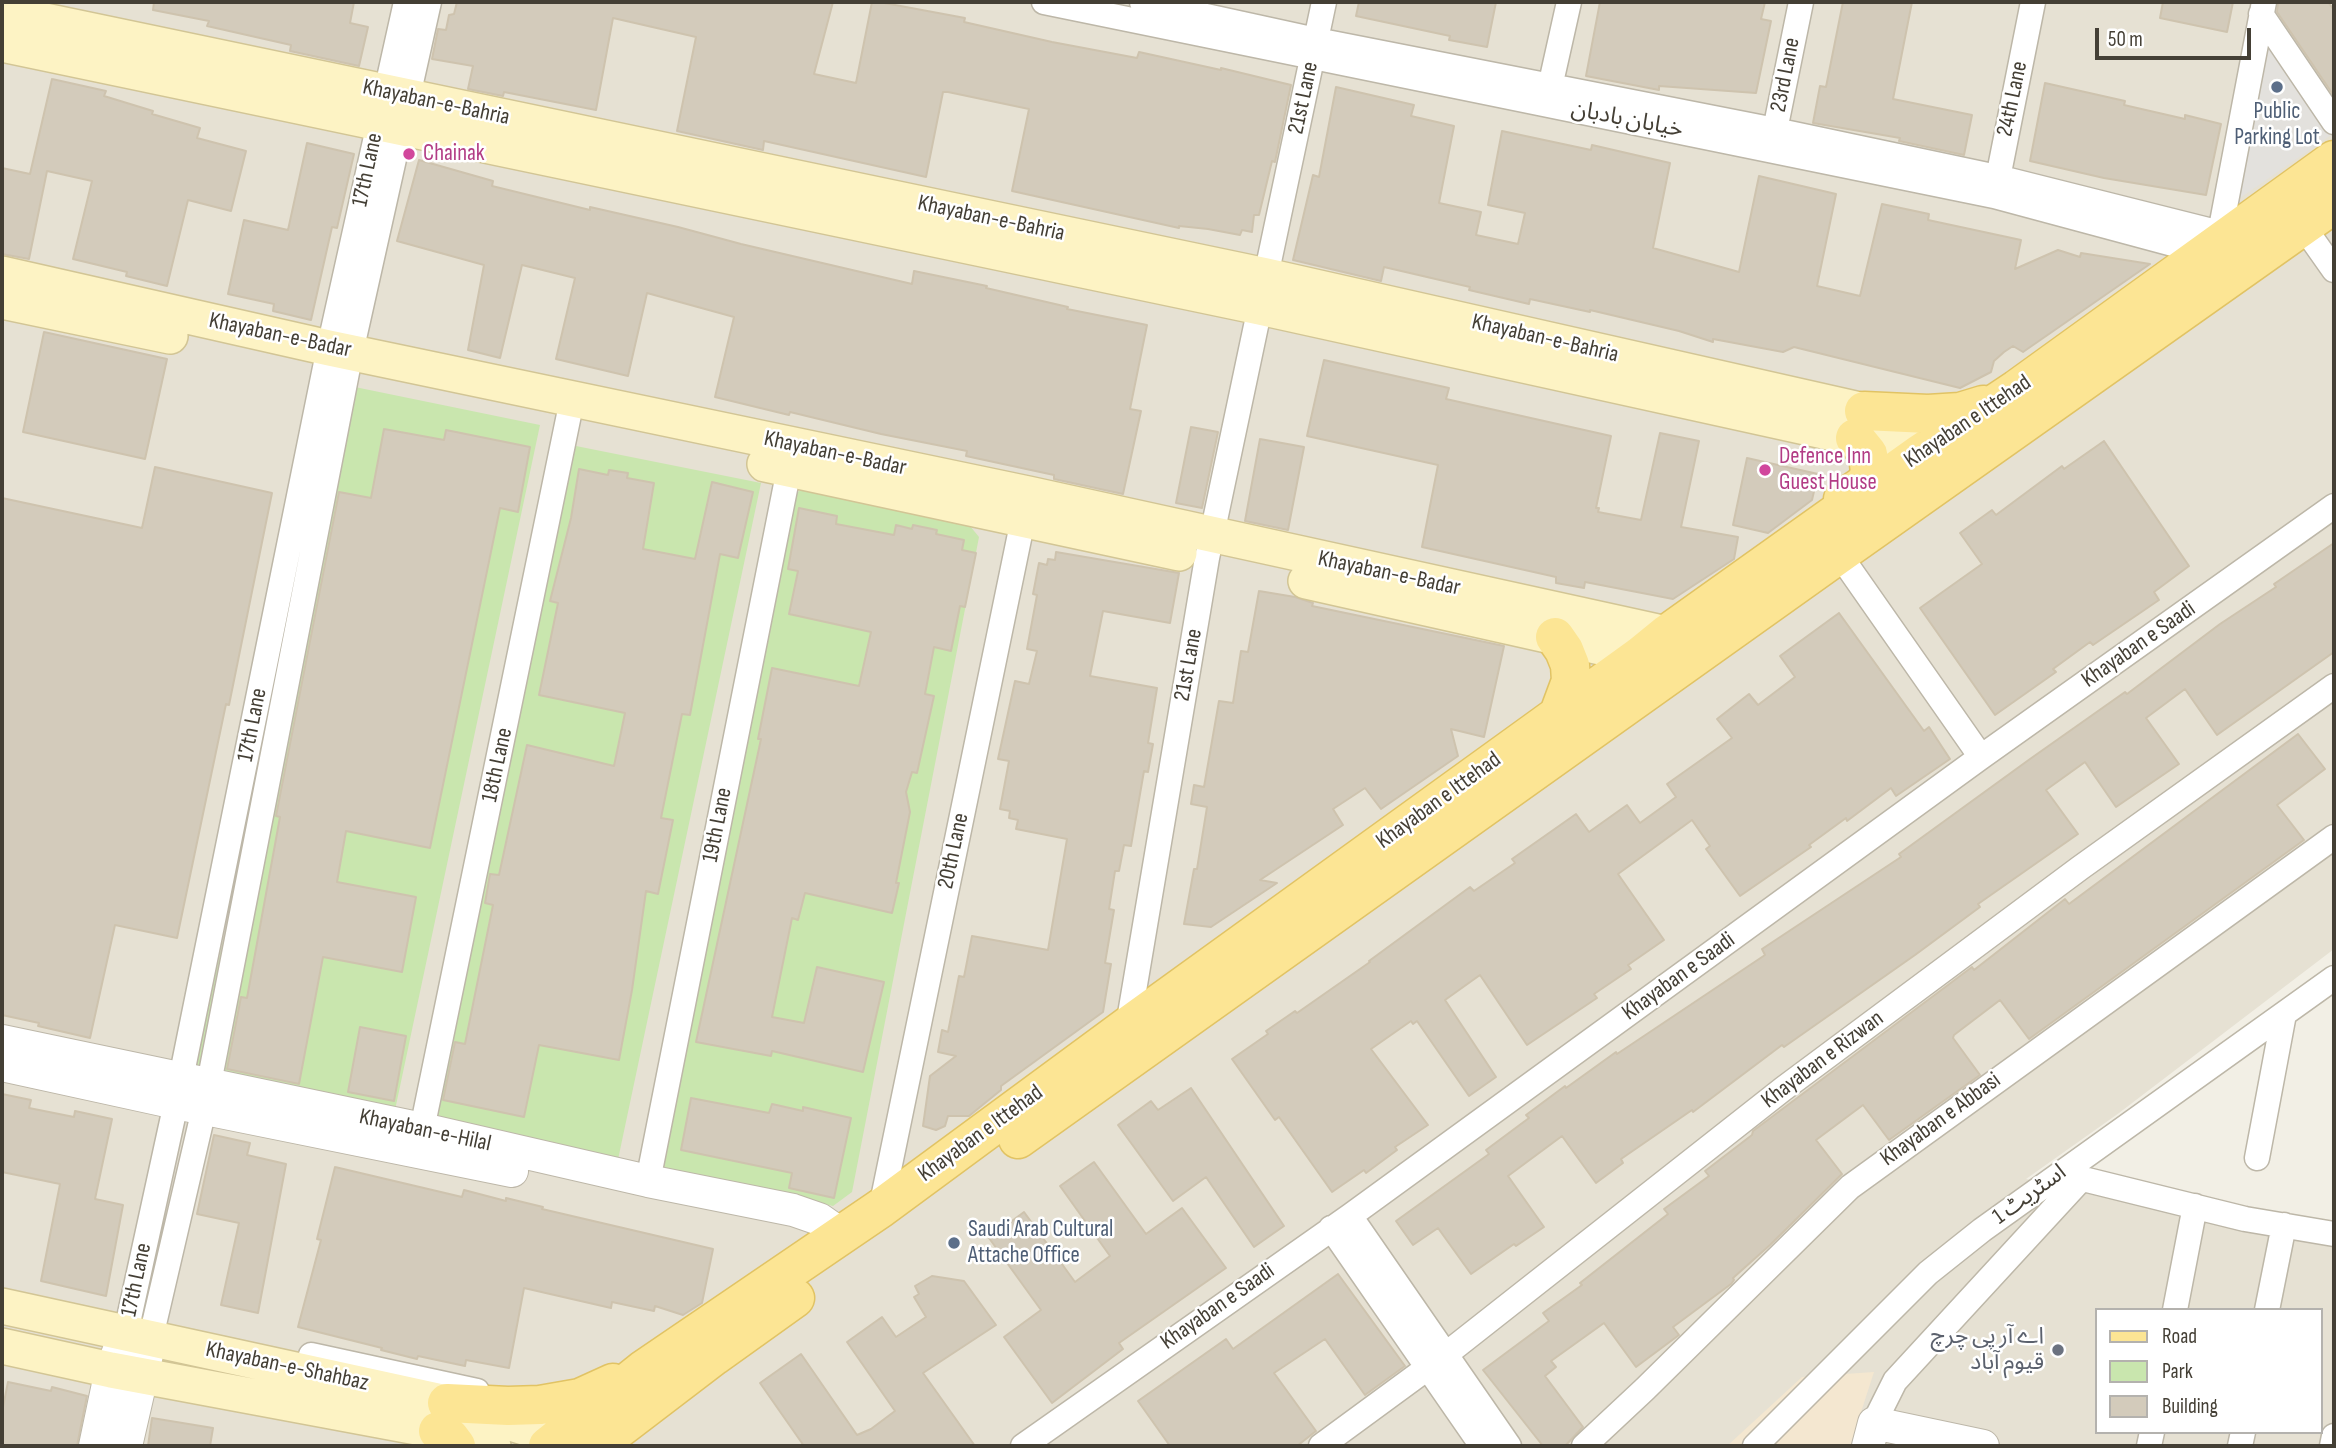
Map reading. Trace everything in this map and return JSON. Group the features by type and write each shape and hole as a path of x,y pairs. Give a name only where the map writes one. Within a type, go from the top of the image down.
{"main road":[{"name":"Khayaban-e-Bahria","path":"2,12 393,109 1263,291 1860,425 1933,455"},
{"name":"Khayaban-e-Bahria","path":"2,44 393,109"},
{"name":"Khayaban e Ittehad","path":"596,1446 715,1356 1839,554 1933,455 2017,389 2218,241 2334,160"},
{"name":"Khayaban e Ittehad","path":"557,1444 643,1370 881,1208 1761,568 1933,455 2303,226 2334,204"},
{"name":"Khayaban-e-Badar","path":"3,287 1654,645"},
{"path":"1761,568 1767,551 1865,484 1871,466 1860,425 1928,414 1960,412 1980,407 2017,389"},
{"name":"Khayaban-e-Badar","path":"570,411 789,469 1025,507"},
{"name":"Khayaban-e-Badar","path":"1209,547 1555,637 1654,645"},
{"path":"1555,637 1570,665 1571,681 1558,716"},
{"name":"Khayaban-e-Shahbaz","path":"2,1306 140,1327 443,1432 493,1446"},
{"name":"Khayaban-e-Shahbaz","path":"2,1346 125,1380 443,1432 557,1444"},
{"path":"443,1432 508,1406 541,1405 579,1398 643,1370"}],"street":[{"name":"17th Lane","path":"95,1446 125,1380 140,1327 192,1094 338,361 393,109 406,2"},
{"name":"17th Lane","path":"393,109 429,2"},
{"name":"خیابان بادبان","path":"1045,2 1550,87 1773,140"},
{"name":"خیابان بادبان","path":"1142,2 1314,49 1996,186 2218,241"},
{"name":"21st Lane","path":"1128,1026 1209,547 1324,2"},
{"path":"1550,87 1569,2"},
{"name":"23rd Lane","path":"1773,140 1801,2"},
{"name":"24th Lane","path":"1996,186 2033,2"},
{"path":"2262,8 2334,122"},
{"path":"2218,241 2262,8"},
{"path":"2303,226 2334,270"},
{"name":"18th Lane","path":"422,1129 570,411"},
{"name":"19th Lane","path":"648,1181 789,469"},
{"name":"Khayaban e Saadi","path":"1023,1446 1341,1222 1982,757 2334,506"},
{"name":"20th Lane","path":"881,1208 1025,507"},
{"path":"1839,554 1982,757"},
{"name":"Khayaban e Rizwan","path":"1321,1446 1436,1362 1783,1089 2069,877 2334,686"},
{"name":"Khayaban e Abbasi","path":"1584,1446 1850,1187 2334,837"},
{"name":"اسٹریٹ 1","path":"1755,1446 1927,1273 1982,1230 2070,1176 2334,978"},
{"path":"2257,1158 2284,1014"},
{"name":"Khayaban-e-Hilal","path":"2,1041 192,1094 422,1129 648,1181 804,1213 819,1219 830,1243"},
{"path":"2,1065 192,1094 770,1224 830,1243"},
{"path":"1975,1445 1871,1434 1895,1381 2070,1176 2245,1219 2334,1234"},
{"path":"2175,1308 2195,1206"},
{"path":"1341,1222 1436,1362 1482,1446"},
{"path":"2267,1308 2284,1225"},
{"path":"2,1290 140,1327 541,1405"},
{"path":"2,1361 125,1380"},
{"path":"1436,1362 1509,1446"},
{"name":"17th Lane","path":"125,1380 126,1446"},
{"path":"2332,1446 2334,1436"}],"shaded area":[{"path":"2,2 2334,2 2334,949 2119,1113 2026,1179 2334,1235 2334,1446 2,1446"},
{"name":"Public Parking Lot","path":"2265,39 2331,135 2230,205"},
{"path":"1874,1372 1850,1446 1727,1446 1802,1377"}],"green space":[{"path":"350,386 540,425 395,1110 194,1068"},
{"path":"571,445 761,483 616,1169 415,1126"},
{"path":"803,488 970,526 979,537 852,1192 833,1206 662,1167 792,497"}],"building":[{"path":"154,2 354,2 350,23 368,27 359,66 290,51 291,45 207,26 209,21 153,10"},
{"path":"457,2 833,2 814,74 856,83 872,2 879,2 965,18 964,22 1052,42 1137,58 1139,52 1291,85 1275,162 1272,161 1259,215 1254,215 1252,232 1242,230 1240,235 1208,229 1179,228 1012,191 1029,109 948,92 943,92 926,177 764,141 763,150 677,131 696,37 613,18 596,110 504,92 503,96 468,89 473,66 432,59 438,29 446,30 449,15 454,14"},
{"path":"1359,2 1496,2 1487,47 1449,40 1450,36 1356,16"},
{"path":"1600,2 1765,2 1761,19 1771,21 1756,93 1659,86 1659,90 1586,76"},
{"path":"1843,2 1912,2 1893,99 1972,115 1964,155 1899,141 1900,138 1813,123 1820,86 1826,87"},
{"path":"2163,2 2233,2 2227,32 2160,18"},
{"path":"2278,2 2328,2 2334,10 2334,96 2277,12"},
{"path":"52,79 106,91 104,96 200,128 197,138 246,151 231,211 188,200 167,286 126,276 127,272 73,259 92,181 47,171 29,259 2,254 2,168 30,174"},
{"path":"2045,83 2125,101 2124,105 2221,124 2206,195 2104,178 2030,161"},
{"path":"1336,87 1414,105 1411,116 1454,126 1439,203 1481,212 1476,235 1518,244 1525,213 1488,205 1502,131 1591,150 1592,145 1670,163 1653,248 1739,272 1759,176 1836,194 1817,286 1860,296 1882,204 1929,214 1928,220 2021,240 2015,269 2058,250 2080,257 2081,253 2150,264 2023,352 2013,346 1994,361 1991,372 1960,388 1794,347 1783,352 1713,339 1713,342 1590,310 1530,299 1529,304 1384,267 1381,281 1293,260 1313,175 1319,177"},
{"path":"307,143 354,154 337,228 332,227 311,320 273,311 274,304 228,294 244,220 288,230"},
{"path":"419,160 493,181 492,186 590,210 590,207 678,227 912,284 914,271 987,286 986,288 1068,307 1067,309 1147,325 1130,409 1141,411 1123,494 1054,479 1054,475 966,456 967,451 715,397 734,317 647,293 628,376 556,359 575,278 522,265 500,358 468,350 484,265 397,241"},
{"path":"44,332 167,359 145,459 23,432"},
{"path":"1324,360 1449,388 1446,399 1611,436 1596,508 1599,508 1598,512 1641,520 1660,433 1699,441 1681,527 1738,537 1734,559 1673,599 1585,582 1584,588 1556,583 1556,577 1422,547 1438,465 1307,436"},
{"path":"1191,427 1218,432 1202,508 1176,503"},
{"path":"384,429 444,440 446,430 530,447 518,512 500,508 430,848 346,831 337,882 416,897 402,972 323,957 299,1084 227,1069 241,997 247,998 280,817 276,816 339,492 371,498"},
{"path":"1260,439 1304,447 1288,530 1245,521"},
{"path":"2104,441 2189,566 2154,592 2159,600 2093,645 2090,642 2053,669 2056,672 1995,715 1920,608 1982,564 1960,533 1992,510 1996,515 2062,466 2064,469"},
{"path":"1747,458 1818,474 1812,500 1768,533 1733,525"},
{"path":"155,467 272,493 229,705 226,704 177,938 115,925 90,1038 2,1015 2,498 142,528"},
{"path":"579,469 608,475 609,470 628,473 627,478 654,483 643,549 695,559 712,482 753,492 738,558 720,554 690,715 682,714 661,818 673,820 658,894 646,891 619,1060 539,1045 524,1117 443,1100 455,1042 465,1044 493,905 485,903 490,874 499,875 527,745 614,766 625,713 539,695 558,603 550,601 571,518"},
{"path":"799,508 837,516 836,524 894,535 896,525 937,530 936,534 964,540 962,550 976,553 965,607 960,606 951,651 934,647 925,694 934,696 917,773 912,772 906,792 910,812 892,913 805,893 798,920 792,918 772,1017 804,1023 817,967 884,982 863,1072 772,1051 771,1056 696,1042 761,739 758,739 772,668 859,686 871,632 789,614 798,571 788,569"},
{"path":"2334,543 2334,652 2217,735 2185,689 2146,718 2179,764 2116,807 2085,762 2046,790 2078,834 1978,904 1980,907 1915,955 1784,1047 1782,1045 1693,1112 1692,1110 1621,1159 1623,1163 1596,1183 1562,1136 1508,1176 1544,1227 1516,1246 1514,1244 1471,1274 1438,1228 1413,1245 1396,1221 1489,1154 1486,1150 1529,1118 1526,1115 1565,1086 1566,1088 1616,1052 1617,1054 1765,955 1762,949 1901,857 1899,854 2030,759 2125,692 2127,694 2220,624 2276,587 2274,584"},
{"path":"1056,552 1179,573 1170,623 1103,611 1090,676 1157,688 1148,743 1153,744 1148,772 1144,771 1131,846 1124,845 1119,871 1115,871 1109,909 1114,910 1105,963 1111,964 1103,1012 1001,1086 1001,1090 969,1116 948,1116 945,1126 936,1130 923,1126 930,1076 956,1056 938,1052 942,1030 948,1032 959,976 964,977 972,936 1048,950 1067,839 1016,829 1018,820 1009,818 1010,811 1000,809 1009,761 998,759 1015,681 1029,684 1037,651 1027,649 1037,595 1033,594 1039,563 1047,565 1048,559 1055,560"},
{"path":"1259,591 1295,597 1313,603 1312,606 1504,646 1484,737 1451,729 1458,756 1381,809 1365,788 1333,809 1343,825 1260,880 1277,883 1211,927 1184,924 1194,869 1197,869 1207,807 1191,804 1194,785 1204,787 1219,701 1233,703 1241,651 1248,652"},
{"path":"1839,613 1924,731 1929,727 1950,759 1896,796 1891,788 1740,896 1706,849 1710,846 1692,820 1618,874 1664,940 1628,965 1631,969 1594,994 1597,998 1527,1045 1480,975 1445,1000 1496,1077 1469,1096 1417,1021 1413,1024 1411,1021 1371,1049 1428,1125 1395,1147 1397,1150 1366,1173 1364,1170 1332,1192 1279,1117 1275,1120 1232,1059 1268,1034 1266,1031 1295,1011 1297,1013 1370,962 1470,887 1474,891 1515,863 1512,859 1576,814 1589,832 1627,805 1640,823 1676,797 1667,784 1732,738 1717,719 1749,694 1758,705 1795,677 1780,656"},
{"path":"2298,734 2325,769 2277,805 2304,840 2029,1039 2000,1000 1953,1038 1980,1075 1889,1140 1863,1105 1816,1140 1842,1174 1733,1278 1731,1284 1673,1327 1679,1335 1636,1367 1604,1323 1551,1361 1556,1367 1545,1376 1583,1427 1565,1446 1543,1446 1483,1370 1549,1321 1543,1313 1582,1285 1580,1283 1668,1214 1664,1209 1709,1176 1705,1171 1752,1135 1753,1131 1972,967 1974,970 2065,899 2069,904"},
{"path":"360,1027 406,1036 394,1101 348,1092"},
{"path":"1191,1088 1284,1226 1254,1247 1206,1177 1173,1201 1118,1125 1151,1101 1158,1110"},
{"path":"2,1094 31,1100 29,1108 74,1117 75,1111 112,1119 95,1199 123,1205 106,1296 41,1281 60,1184 2,1172"},
{"path":"691,1098 769,1113 772,1104 803,1111 803,1107 851,1118 834,1198 789,1188 792,1173 681,1150"},
{"path":"214,1135 250,1143 247,1155 286,1164 258,1313 221,1305 239,1223 197,1214"},
{"path":"1094,1162 1146,1234 1182,1208 1226,1268 1119,1343 1123,1349 1052,1403 1004,1337 1041,1310 989,1238 1024,1212 1075,1282 1110,1256 1060,1186"},
{"path":"335,1167 462,1197 464,1190 506,1201 506,1198 713,1249 702,1303 683,1315 655,1306 654,1311 612,1302 611,1308 524,1288 509,1368 466,1360 465,1366 418,1356 417,1359 298,1327 321,1240 317,1239"},
{"path":"1338,1274 1405,1366 1365,1395 1325,1339 1274,1373 1316,1431 1297,1446 1170,1446 1138,1401 1226,1339 1233,1349"},
{"path":"932,1276 964,1281 996,1325 923,1373 975,1446 804,1446 760,1383 801,1354 857,1435 871,1429 895,1411 847,1342 882,1317 896,1337 926,1317 914,1297 919,1294 915,1286"},
{"path":"8,1382 51,1391 52,1387 87,1396 77,1446 2,1446 2,1412"},
{"path":"152,1418 213,1428 210,1446 148,1446"}],"place":[{"name":"Public Parking Lot","path":"2277,87"},
{"name":"Chainak","path":"409,154"},
{"name":"Defence Inn Guest House","path":"1765,470"},
{"name":"Saudi Arab Cultural Attache Office","path":"954,1243"},
{"name":"اے آر پی چرچ قیوم آباد","path":"2058,1350"}]}
